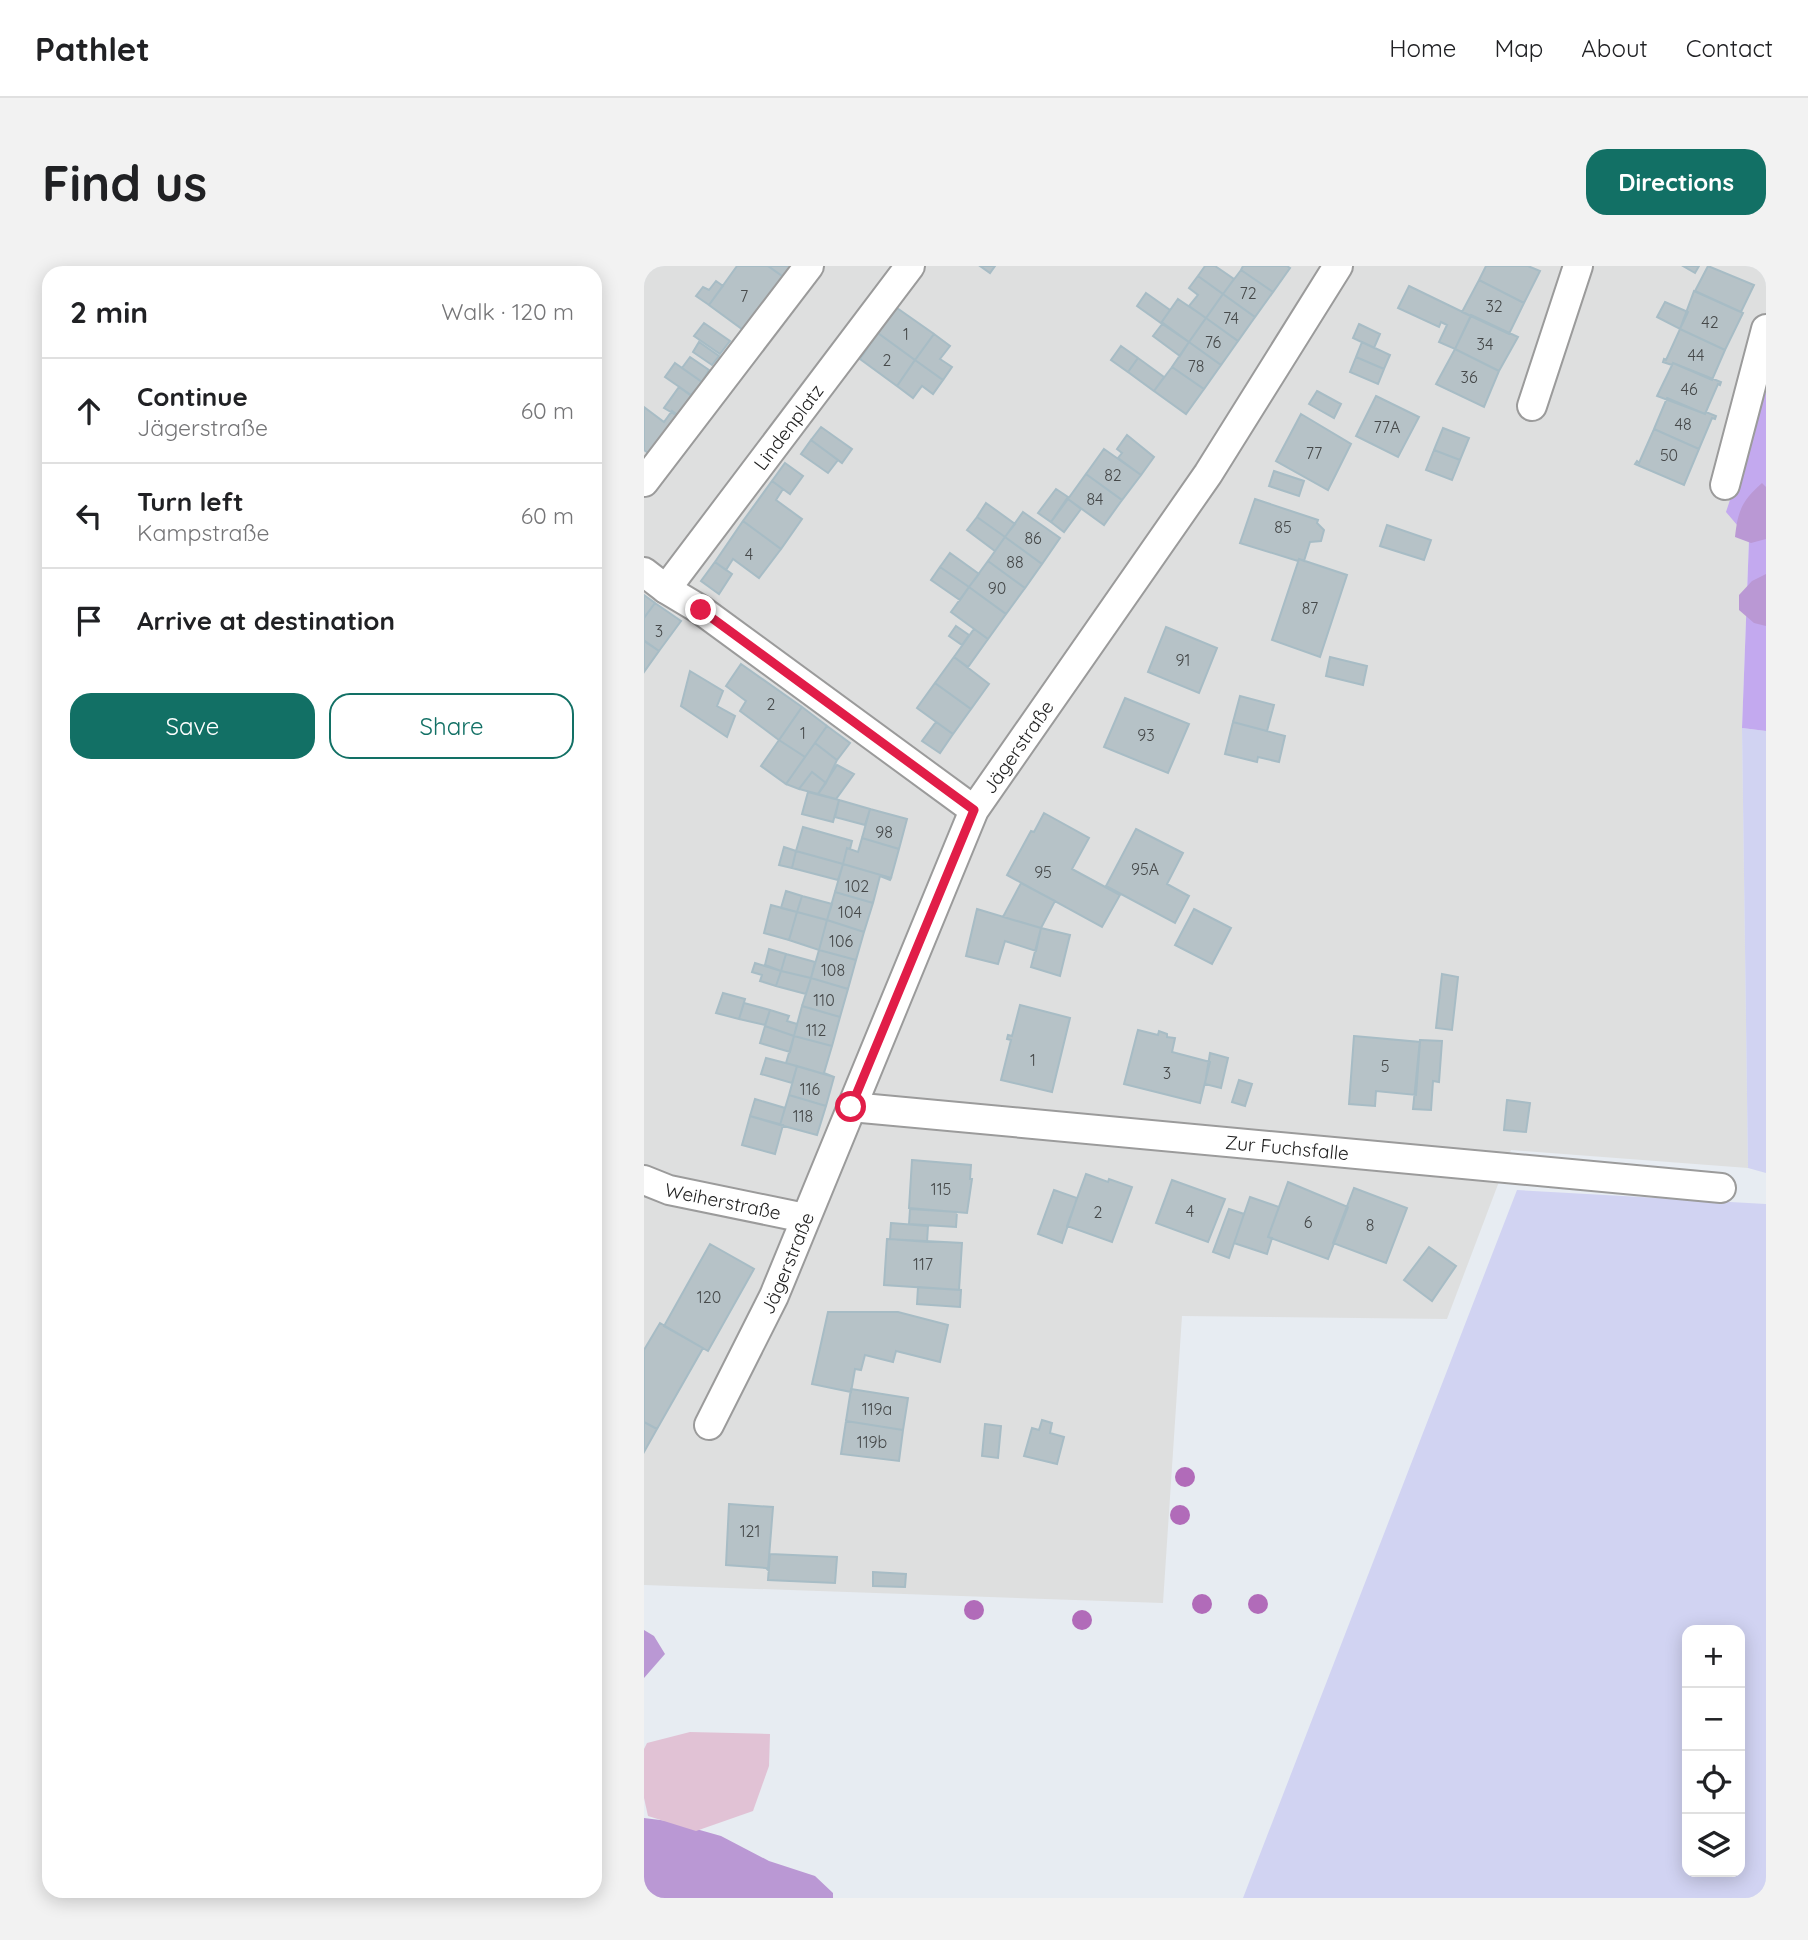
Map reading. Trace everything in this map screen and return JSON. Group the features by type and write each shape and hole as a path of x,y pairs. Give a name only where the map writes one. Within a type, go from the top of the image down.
{"street":[{"path":"644,482 809,266"},
{"name":"Lindenplatz","path":"655,581 910,266"},
{"name":"Jägerstraße","path":"709,1425 774,1296 974,810 1208,474 1338,266"},
{"path":"1532,406 1578,266"},
{"path":"1725,485 1766,329"},
{"path":"655,581 712,618 974,810"},
{"name":"Zur Fuchsfalle","path":"851,1107 1721,1188"},
{"name":"Weiherstraße","path":"644,1180 669,1190 805,1218"}],"shaded area":[{"path":"644,266 1766,266 1766,406 1749,538 1742,728 1748,1168 1511,1150 1447,1319 1182,1316 1163,1603 644,1585"},
{"path":"1766,391 1766,731 1742,728 1749,539 1726,512"},
{"path":"1762,483 1766,487 1766,539 1751,543 1735,537 1736,528 1742,507"},
{"path":"1766,574 1766,626 1754,623 1739,610 1739,595 1752,581"},
{"path":"1742,728 1766,731 1766,1173 1748,1168"},
{"path":"1517,1190 1766,1204 1766,1898 1243,1898"},
{"path":"644,1630 654,1636 665,1654 644,1678"},
{"path":"690,1732 770,1734 769,1766 753,1811 696,1831 648,1816 644,1798 644,1749 647,1743"},
{"path":"644,1818 668,1821 721,1836 769,1861 815,1876 833,1893 833,1898 644,1898"}],"building":[{"path":"737,266 768,266 785,278 746,332 709,305"},
{"path":"768,266 793,266 785,278"},
{"path":"980,266 995,266 990,273"},
{"path":"1205,266 1215,266 1234,279 1223,294 1198,276"},
{"path":"1243,266 1290,268 1273,292 1241,270"},
{"path":"1486,266 1528,266 1540,271 1524,303 1479,280"},
{"path":"1683,266 1699,266 1695,273"},
{"path":"1708,266 1754,285 1741,312 1695,291"},
{"path":"1241,270 1273,292 1255,317 1223,294"},
{"path":"1198,276 1223,294 1206,318 1189,306 1198,295 1189,288"},
{"path":"1479,280 1524,303 1509,334 1462,312"},
{"path":"716,281 723,286 709,305 696,296 703,287 709,290"},
{"path":"1409,286 1471,316 1455,349 1439,342 1447,325 1441,322 1439,327 1398,308"},
{"path":"1694,291 1743,313 1725,350 1680,329"},
{"path":"1146,293 1170,310 1161,323 1137,306"},
{"path":"1223,294 1255,317 1238,341 1206,318"},
{"path":"1178,299 1206,318 1189,342 1161,323"},
{"path":"1665,302 1688,312 1680,329 1657,317"},
{"path":"897,308 934,334 915,360 878,333"},
{"path":"1471,315 1518,337 1499,371 1455,349"},
{"path":"1206,318 1238,341 1221,365 1189,342"},
{"path":"704,323 730,341 720,354 694,336"},
{"path":"1163,323 1189,342 1180,356 1153,336"},
{"path":"1359,324 1380,334 1374,348 1353,338"},
{"path":"1680,329 1725,350 1712,380 1673,363 1663,362"},
{"path":"878,333 915,360 897,386 860,359"},
{"path":"934,334 950,346 940,359 952,367 943,380 915,360"},
{"path":"699,342 719,356 712,365 693,352"},
{"path":"1189,342 1221,365 1204,389 1172,367"},
{"path":"1362,342 1390,355 1384,369 1356,357"},
{"path":"1121,346 1138,358 1128,372 1111,360"},
{"path":"1455,349 1499,371 1484,407 1436,384"},
{"path":"690,357 709,370 702,382 682,368"},
{"path":"1356,357 1384,369 1378,384 1350,372"},
{"path":"1138,358 1164,377 1154,391 1128,372"},
{"path":"915,360 943,380 933,394 922,386 913,398 897,386"},
{"path":"675,363 702,382 691,395 665,377"},
{"path":"1673,363 1721,382 1705,414 1657,396"},
{"path":"1172,367 1204,389 1186,414 1154,391"},
{"path":"679,387 697,400 683,419 664,408"},
{"path":"1317,391 1341,404 1334,418 1309,404"},
{"path":"1376,396 1419,417 1398,457 1356,436"},
{"path":"1667,398 1716,416 1715,419 1712,418 1699,449 1654,429"},
{"path":"644,407 664,422 672,411 683,419 656,458 644,450"},
{"path":"1301,414 1351,444 1328,490 1276,461"},
{"path":"821,427 852,449 842,463 811,440"},
{"path":"1443,428 1469,438 1460,460 1434,450"},
{"path":"1654,429 1699,449 1684,485 1635,464 1637,461 1639,463"},
{"path":"1127,435 1154,457 1141,475 1118,458 1122,453 1117,449"},
{"path":"811,440 838,460 828,473 801,454"},
{"path":"1104,449 1141,475 1122,500 1086,474"},
{"path":"1434,450 1460,460 1452,480 1426,470"},
{"path":"785,463 803,476 790,494 772,481"},
{"path":"1274,471 1304,481 1299,496 1269,486"},
{"path":"1086,474 1122,500 1104,525 1068,499"},
{"path":"772,481 783,489 776,500 802,519 781,549 743,521"},
{"path":"1056,489 1068,497 1051,522 1038,513"},
{"path":"1068,499 1081,509 1064,532 1051,522"},
{"path":"1255,499 1318,520 1317,523 1324,530 1321,541 1310,542 1304,561 1240,543"},
{"path":"986,503 1015,524 1005,537 977,517"},
{"path":"1023,512 1060,538 1042,564 1005,537"},
{"path":"977,517 1005,537 995,551 967,530"},
{"path":"743,521 781,549 759,578 733,559 726,570 715,562"},
{"path":"1387,525 1431,540 1424,560 1380,546"},
{"path":"1005,537 1042,564 1025,588 988,561"},
{"path":"950,553 979,574 969,587 940,567"},
{"path":"1299,559 1347,575 1320,657 1272,640"},
{"path":"988,561 1025,588 1006,614 969,587"},
{"path":"715,562 732,574 719,594 701,581"},
{"path":"940,567 969,587 960,600 931,580"},
{"path":"969,587 1006,614 988,639 951,612"},
{"path":"644,595 655,603 644,618"},
{"path":"655,603 681,621 659,651 644,641 644,618"},
{"path":"956,626 969,635 962,645 949,636"},
{"path":"1166,627 1217,648 1199,693 1148,672"},
{"path":"974,629 988,639 968,667 954,657"},
{"path":"644,642 659,651 644,672"},
{"path":"954,657 989,684 971,709 935,683"},
{"path":"1330,657 1367,666 1363,685 1326,676"},
{"path":"741,664 802,707 779,740 740,711 746,701 726,686"},
{"path":"690,671 723,691 717,706 735,716 727,737 681,706"},
{"path":"935,683 971,709 953,734 917,708"},
{"path":"1240,696 1274,705 1267,731 1233,722"},
{"path":"1125,698 1189,724 1168,773 1104,747"},
{"path":"802,707 827,726 805,757 779,740"},
{"path":"936,722 953,734 940,753 922,741"},
{"path":"1233,722 1285,736 1279,762 1258,757 1257,762 1225,754"},
{"path":"827,726 850,743 837,760 815,743"},
{"path":"779,740 805,757 786,784 761,766"},
{"path":"815,743 837,760 826,783 812,772 799,789 786,784"},
{"path":"837,765 854,774 836,799 818,794"},
{"path":"812,772 826,783 818,794 799,789"},
{"path":"808,792 839,800 833,822 802,814"},
{"path":"839,800 870,809 865,825 835,817"},
{"path":"870,809 907,819 899,849 862,838"},
{"path":"1044,813 1089,838 1072,869 1120,895 1102,927 1007,875"},
{"path":"803,827 852,841 850,849 847,848 843,864 796,851"},
{"path":"1136,829 1183,853 1167,884 1189,896 1175,923 1106,886"},
{"path":"862,838 899,849 891,878 843,864 847,848 858,852"},
{"path":"784,847 796,851 792,868 779,865"},
{"path":"796,851 843,864 838,880 792,868"},
{"path":"843,864 891,878 890,880 880,876 873,903 835,892"},
{"path":"1021,883 1055,901 1041,928 1003,917"},
{"path":"786,891 802,896 797,912 781,908"},
{"path":"835,892 873,903 864,932 827,920"},
{"path":"802,896 832,904 827,920 797,912"},
{"path":"771,905 797,912 789,940 764,933"},
{"path":"977,909 1041,928 1036,951 1005,941 998,964 966,956"},
{"path":"1194,909 1231,928 1212,964 1175,945"},
{"path":"797,912 827,920 819,950 789,940"},
{"path":"827,920 864,932 856,960 819,950"},
{"path":"1041,928 1070,935 1060,976 1031,967"},
{"path":"769,949 786,954 781,971 765,965"},
{"path":"819,950 856,960 848,989 811,978"},
{"path":"786,954 815,962 811,978 781,971"},
{"path":"755,963 781,971 776,986 760,981 762,975 752,972"},
{"path":"781,971 811,978 806,994 776,986"},
{"path":"1442,974 1458,977 1452,1030 1436,1028"},
{"path":"811,978 848,989 840,1017 802,1006"},
{"path":"723,993 745,999 739,1019 716,1013"},
{"path":"744,1003 770,1010 765,1025 739,1019"},
{"path":"1020,1005 1070,1018 1052,1092 1001,1080 1011,1040 1007,1039 1008,1035 1012,1036"},
{"path":"802,1006 840,1017 832,1046 794,1036"},
{"path":"770,1010 789,1016 787,1021 797,1024 794,1036 765,1026"},
{"path":"765,1026 794,1036 790,1052 760,1043"},
{"path":"1138,1030 1158,1035 1159,1031 1167,1034 1167,1037 1175,1038 1172,1052 1210,1062 1200,1103 1124,1084"},
{"path":"794,1036 832,1046 824,1073 834,1077 786,1063"},
{"path":"1354,1036 1420,1042 1416,1095 1376,1091 1375,1106 1349,1104"},
{"path":"1420,1040 1442,1041 1439,1082 1433,1081 1431,1110 1413,1109"},
{"path":"1210,1053 1228,1058 1221,1088 1205,1084"},
{"path":"766,1058 797,1066 792,1083 761,1074"},
{"path":"797,1066 834,1077 826,1106 789,1095"},
{"path":"1239,1080 1252,1084 1245,1106 1232,1102"},
{"path":"789,1095 826,1106 817,1135 780,1125"},
{"path":"755,1099 785,1108 780,1125 750,1116"},
{"path":"1507,1100 1530,1103 1526,1132 1504,1130"},
{"path":"750,1116 783,1125 775,1154 742,1145"},
{"path":"912,1160 971,1165 972,1179 967,1213 909,1208"},
{"path":"1086,1174 1132,1187 1112,1242 1067,1226"},
{"path":"1172,1180 1225,1199 1208,1242 1156,1223"},
{"path":"1288,1182 1348,1207 1328,1259 1268,1237"},
{"path":"1354,1188 1407,1208 1386,1263 1333,1243"},
{"path":"1054,1190 1077,1198 1062,1243 1038,1234"},
{"path":"1250,1197 1279,1207 1268,1237 1272,1238 1267,1254 1234,1243"},
{"path":"910,1209 957,1212 956,1227 909,1224"},
{"path":"1229,1209 1244,1214 1229,1258 1213,1252"},
{"path":"891,1223 928,1226 927,1242 890,1239"},
{"path":"887,1239 962,1243 959,1290 884,1285"},
{"path":"710,1244 754,1269 708,1351 664,1326"},
{"path":"1429,1247 1456,1266 1432,1301 1404,1280"},
{"path":"918,1287 961,1290 960,1307 917,1304"},
{"path":"828,1312 898,1312 948,1325 940,1362 896,1351 893,1362 865,1355 861,1370 855,1369 851,1392 812,1384"},
{"path":"660,1323 703,1348 657,1429 644,1422 644,1350"},
{"path":"851,1389 908,1398 903,1430 846,1421"},
{"path":"1042,1420 1052,1423 1050,1433 1064,1437 1057,1464 1024,1456 1032,1428 1039,1430"},
{"path":"846,1421 903,1430 899,1461 841,1454"},
{"path":"644,1422 657,1429 644,1452"},
{"path":"985,1424 1001,1426 998,1458 982,1456"},
{"path":"729,1504 773,1507 768,1570 726,1565"},
{"path":"770,1554 837,1557 835,1583 768,1580"},
{"path":"873,1572 906,1574 905,1587 873,1586"}],"route":[{"path":"701,610 974,810 851,1107"}]}
